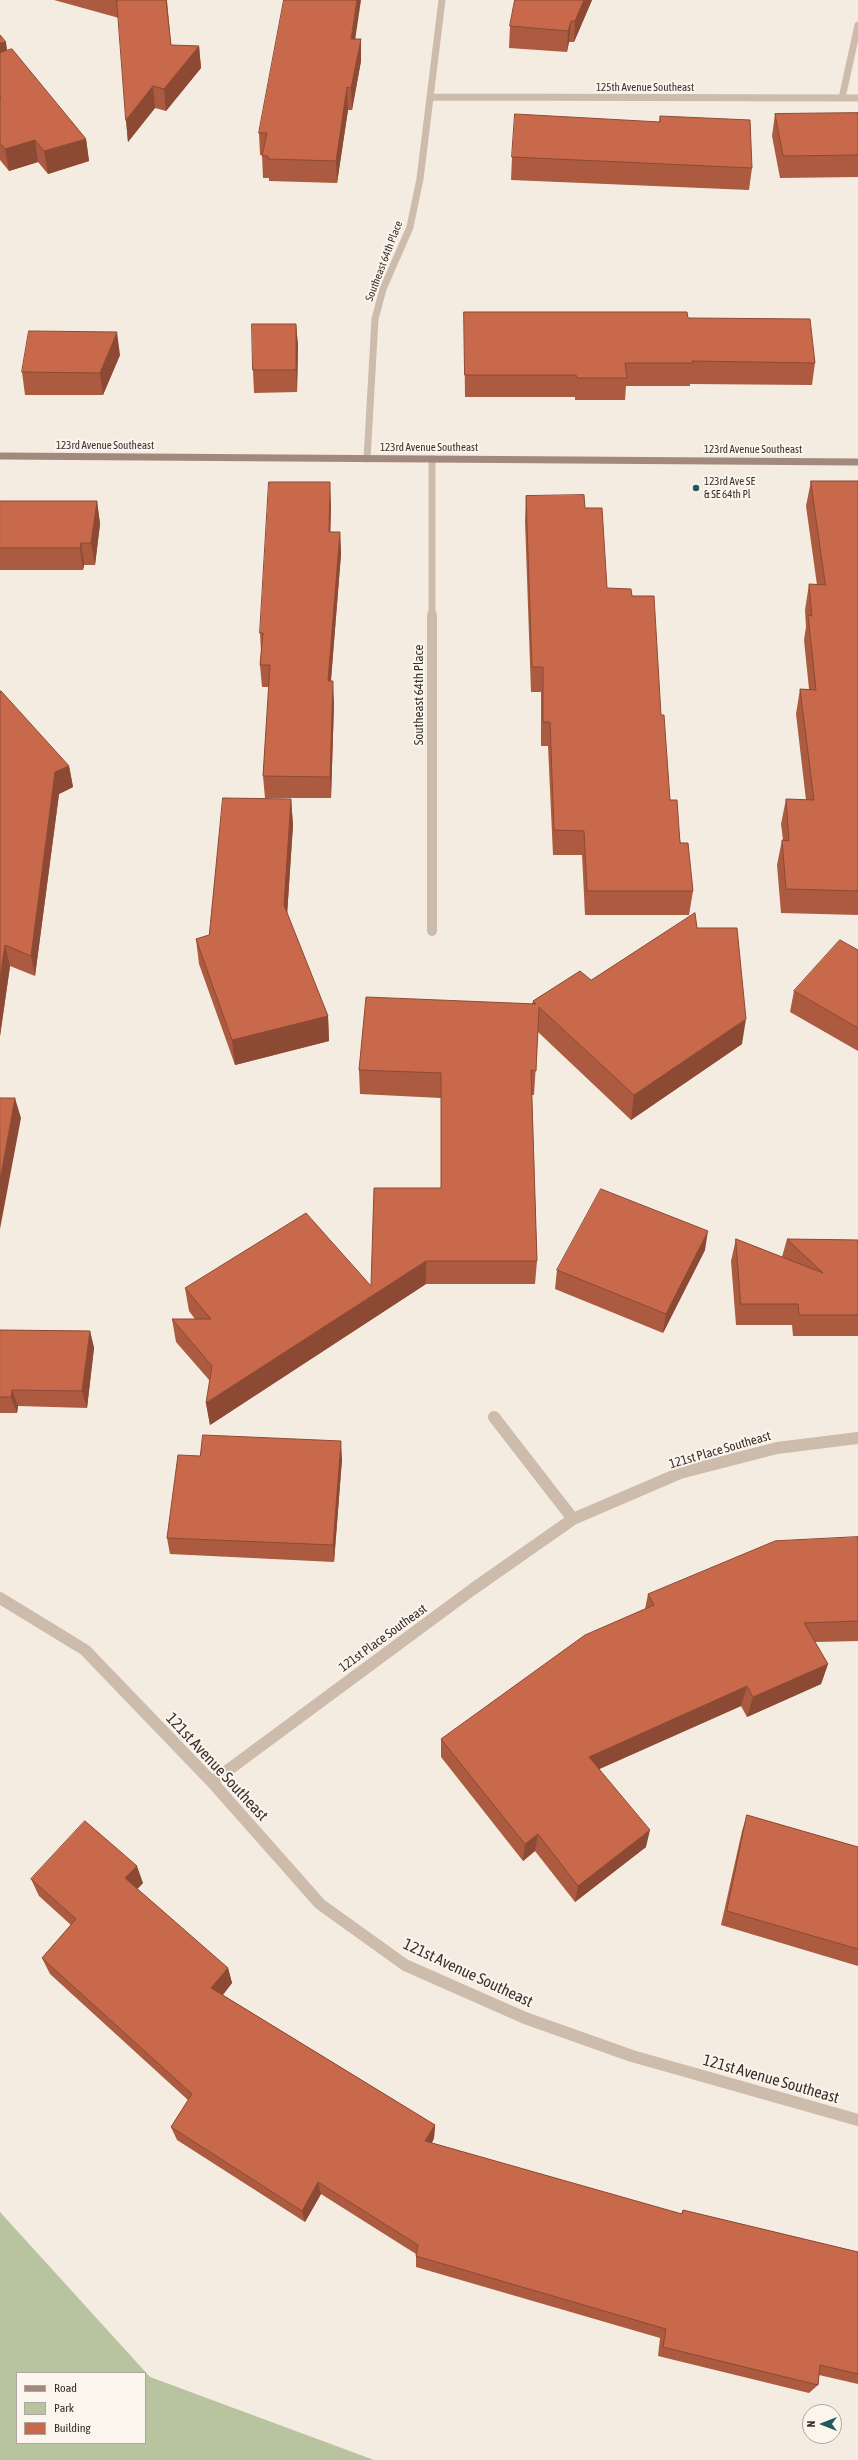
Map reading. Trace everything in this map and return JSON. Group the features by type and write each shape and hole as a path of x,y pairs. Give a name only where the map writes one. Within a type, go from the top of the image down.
{"street":[{"name":"Southeast 64th Place","path":"367,459 374,319 383,289 410,227 420,179 442,0"},
{"path":"842,98 858,25"},
{"name":"125th Avenue Southeast","path":"431,97 858,98"},
{"name":"123rd Avenue Southeast","path":"0,456 858,462"},
{"name":"Southeast 64th Place","path":"432,459 432,931"},
{"path":"494,1417 573,1519"},
{"name":"121st Place Southeast","path":"212,1782 473,1589 573,1519 680,1473 777,1448 858,1438"},
{"name":"121st Avenue Southeast","path":"0,1598 85,1650 212,1782 320,1904 405,1965 525,2018 618,2051 858,2120"}],"green space":[{"path":"0,2212 145,2372 16,2372 16,2444 146,2444 146,2373 150,2377 374,2460 0,2460"}],"building":[{"path":"117,0 166,0 171,45 199,46 164,89 153,86 126,120"},
{"path":"284,0 357,0 351,39 361,39 351,88 347,87 336,161 268,159 268,156 262,156 267,133 259,133"},
{"path":"515,0 584,0 575,21 571,21 568,31 510,26"},
{"path":"0,35 6,42 0,43"},
{"path":"12,49 86,139 44,151 35,140 5,149 0,143 0,53"},
{"path":"858,113 858,155 783,156 775,114"},
{"path":"515,114 660,122 660,116 750,120 752,168 512,157"},
{"path":"464,312 687,312 688,318 810,319 815,363 692,361 693,363 625,363 627,378 577,378 576,375 465,375"},
{"path":"252,324 296,324 296,370 253,370"},
{"path":"29,331 117,332 100,373 22,372"},
{"path":"811,481 858,481 858,891 786,889 782,840 789,841 786,799 814,800 800,689 816,690 808,615 812,616 809,584 825,585"},
{"path":"269,482 330,482 329,532 340,532 328,681 333,681 330,777 263,776 270,665 260,665 263,633 260,633"},
{"path":"584,495 585,508 602,508 607,588 631,589 632,596 654,596 661,715 664,715 670,800 677,800 680,843 688,843 693,891 587,891 584,831 554,830 550,722 543,722 543,667 532,667 526,496"},
{"path":"0,501 97,501 91,543 81,543 80,548 0,548"},
{"path":"1,691 69,766 55,772 31,956 5,945 0,979 0,697"},
{"path":"223,798 291,799 284,905 328,1016 232,1040 196,939 209,935"},
{"path":"695,913 697,928 737,928 746,1019 634,1095 539,1007 536,1071 531,1070 537,1261 426,1261 206,1403 212,1366 172,1319 211,1319 185,1288 306,1213 371,1286 374,1188 441,1188 441,1073 359,1070 366,997 536,1004 533,1001 580,971 591,980"},
{"path":"840,940 858,950 858,1028 794,991"},
{"path":"0,1098 15,1098 0,1180"},
{"path":"601,1189 708,1231 666,1314 557,1270"},
{"path":"736,1239 823,1273 787,1239 858,1240 858,1315 799,1315 798,1304 741,1304"},
{"path":"0,1330 90,1331 82,1391 12,1390 11,1397 0,1397"},
{"path":"203,1435 341,1441 333,1545 167,1538 178,1455 200,1456"},
{"path":"858,1537 858,1621 804,1623 828,1664 753,1697 747,1686 589,1757 650,1830 578,1886 538,1834 525,1844 441,1739 585,1635 654,1605 648,1594 775,1541"},
{"path":"747,1815 858,1847 858,1949 727,1911"},
{"path":"85,1821 137,1866 125,1878 228,1968 211,1988 435,2125 425,2141 682,2214 683,2210 858,2252 858,2374 820,2365 818,2385 663,2347 666,2329 416,2256 418,2245 318,2182 302,2211 171,2127 192,2094 42,1958 76,1919 31,1879"}],"place":[{"name":"123rd Ave SE & SE 64th Pl","path":"696,488"}]}
